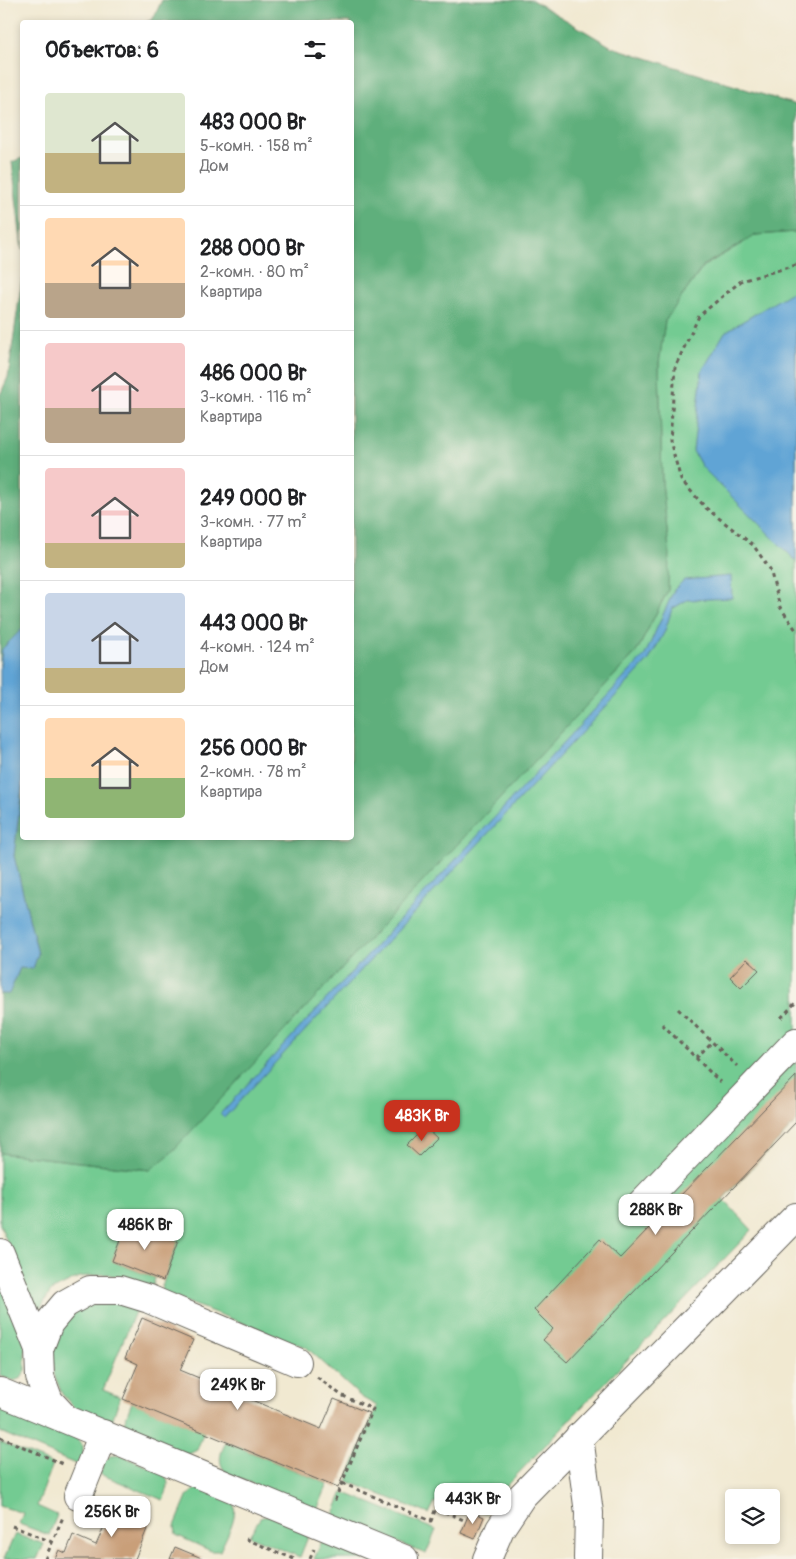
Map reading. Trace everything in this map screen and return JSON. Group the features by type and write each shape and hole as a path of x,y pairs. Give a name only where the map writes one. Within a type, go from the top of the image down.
{"lane":[{"path":"639,1206 796,1042"},
{"path":"488,1559 500,1529 522,1496 796,1217"},
{"path":"0,1253 39,1348 40,1377 49,1401 64,1417"},
{"path":"39,1348 49,1323 65,1304 90,1290 120,1290 149,1299 297,1362"},
{"path":"0,1392 404,1559"},
{"path":"82,1485 103,1434"},
{"path":"579,1437 589,1514 588,1559"}],"path":[{"path":"796,265 741,281 699,316 675,367 670,441 680,480 706,508 754,545 770,570 780,607 796,630"},
{"path":"678,1009 712,1042 748,1092"},
{"path":"662,1024 696,1058 748,1092"},
{"path":"696,1058 712,1042"},
{"path":"297,1362 341,1396 373,1409 310,1559"},
{"path":"0,1437 82,1485 62,1518 44,1559"},
{"path":"342,1483 431,1521 436,1508 466,1521"},
{"path":"12,1526 52,1542"},
{"path":"246,1538 294,1559"}],"green space":[{"path":"162,0 532,0 612,47 796,105 796,232 756,235 704,265 665,321 659,363 662,482 669,550 668,590 637,651 169,1155 150,1170 0,1153 0,994 9,993 20,968 38,954 14,856 20,804 20,840 354,840 354,20 151,20 153,19"},
{"path":"20,159 20,232 12,162"},
{"path":"796,232 796,1122 723,1199 752,1230 509,1483 486,1513 468,1506 464,1513 435,1502 429,1514 347,1481 377,1406 361,1397 306,1347 160,1292 178,1241 127,1222 112,1261 155,1278 153,1286 107,1274 79,1277 51,1291 36,1315 0,1224 0,1153 150,1170 637,651 668,590 669,550 662,482 659,363 665,320 704,266 756,235"},
{"path":"20,292 20,631 3,649 0,666 0,395 8,377"},
{"path":"0,1281 25,1340 25,1371 21,1378 14,1381 0,1376"},
{"path":"103,1301 137,1307 103,1390 120,1397 111,1424 78,1412 62,1394 54,1374 53,1348 64,1324 79,1308"},
{"path":"132,1402 204,1432 197,1450 189,1454 180,1455 121,1430"},
{"path":"0,1405 75,1437 83,1446 83,1458 80,1466 0,1432"},
{"path":"0,1442 53,1464 37,1506 57,1515 49,1535 19,1524 23,1513 0,1506"},
{"path":"226,1442 328,1484 317,1510 226,1473 221,1465 220,1458"},
{"path":"120,1455 163,1473 168,1486 163,1500 100,1474 104,1462 110,1456"},
{"path":"201,1488 224,1496 234,1504 235,1510 232,1524 220,1551 211,1551 176,1535 175,1526 188,1495 194,1490"},
{"path":"343,1492 436,1530 426,1554 333,1516"},
{"path":"269,1515 310,1532 300,1557 249,1536 260,1518"},
{"path":"15,1534 44,1544 37,1559 4,1559"},
{"path":"323,1539 371,1559 314,1559"}],"water":[{"path":"796,292 796,561 702,467 693,451 702,371 725,332 790,293"},
{"path":"731,576 732,598 687,600 672,609 665,631 649,660 224,1118 220,1114 645,655 674,590 684,580"},
{"path":"20,631 20,804 14,856 38,954 33,969 20,968 9,994 0,994 0,666 2,649"}],"building":[{"path":"747,959 759,970 741,988 730,977"},
{"path":"796,1076 796,1122 567,1362 543,1340 553,1329 534,1310 600,1239 620,1258"},
{"path":"425,1127 437,1138 419,1156 407,1145"},
{"path":"127,1222 178,1241 163,1281 112,1261"},
{"path":"142,1318 193,1340 180,1370 321,1429 334,1399 369,1413 338,1488 123,1399 138,1364 125,1358"},
{"path":"114,1504 151,1519 135,1559 55,1559 59,1550 66,1553 73,1535 96,1545"},
{"path":"470,1511 484,1517 475,1539 461,1533"},
{"path":"175,1547 204,1559 170,1559"}]}
